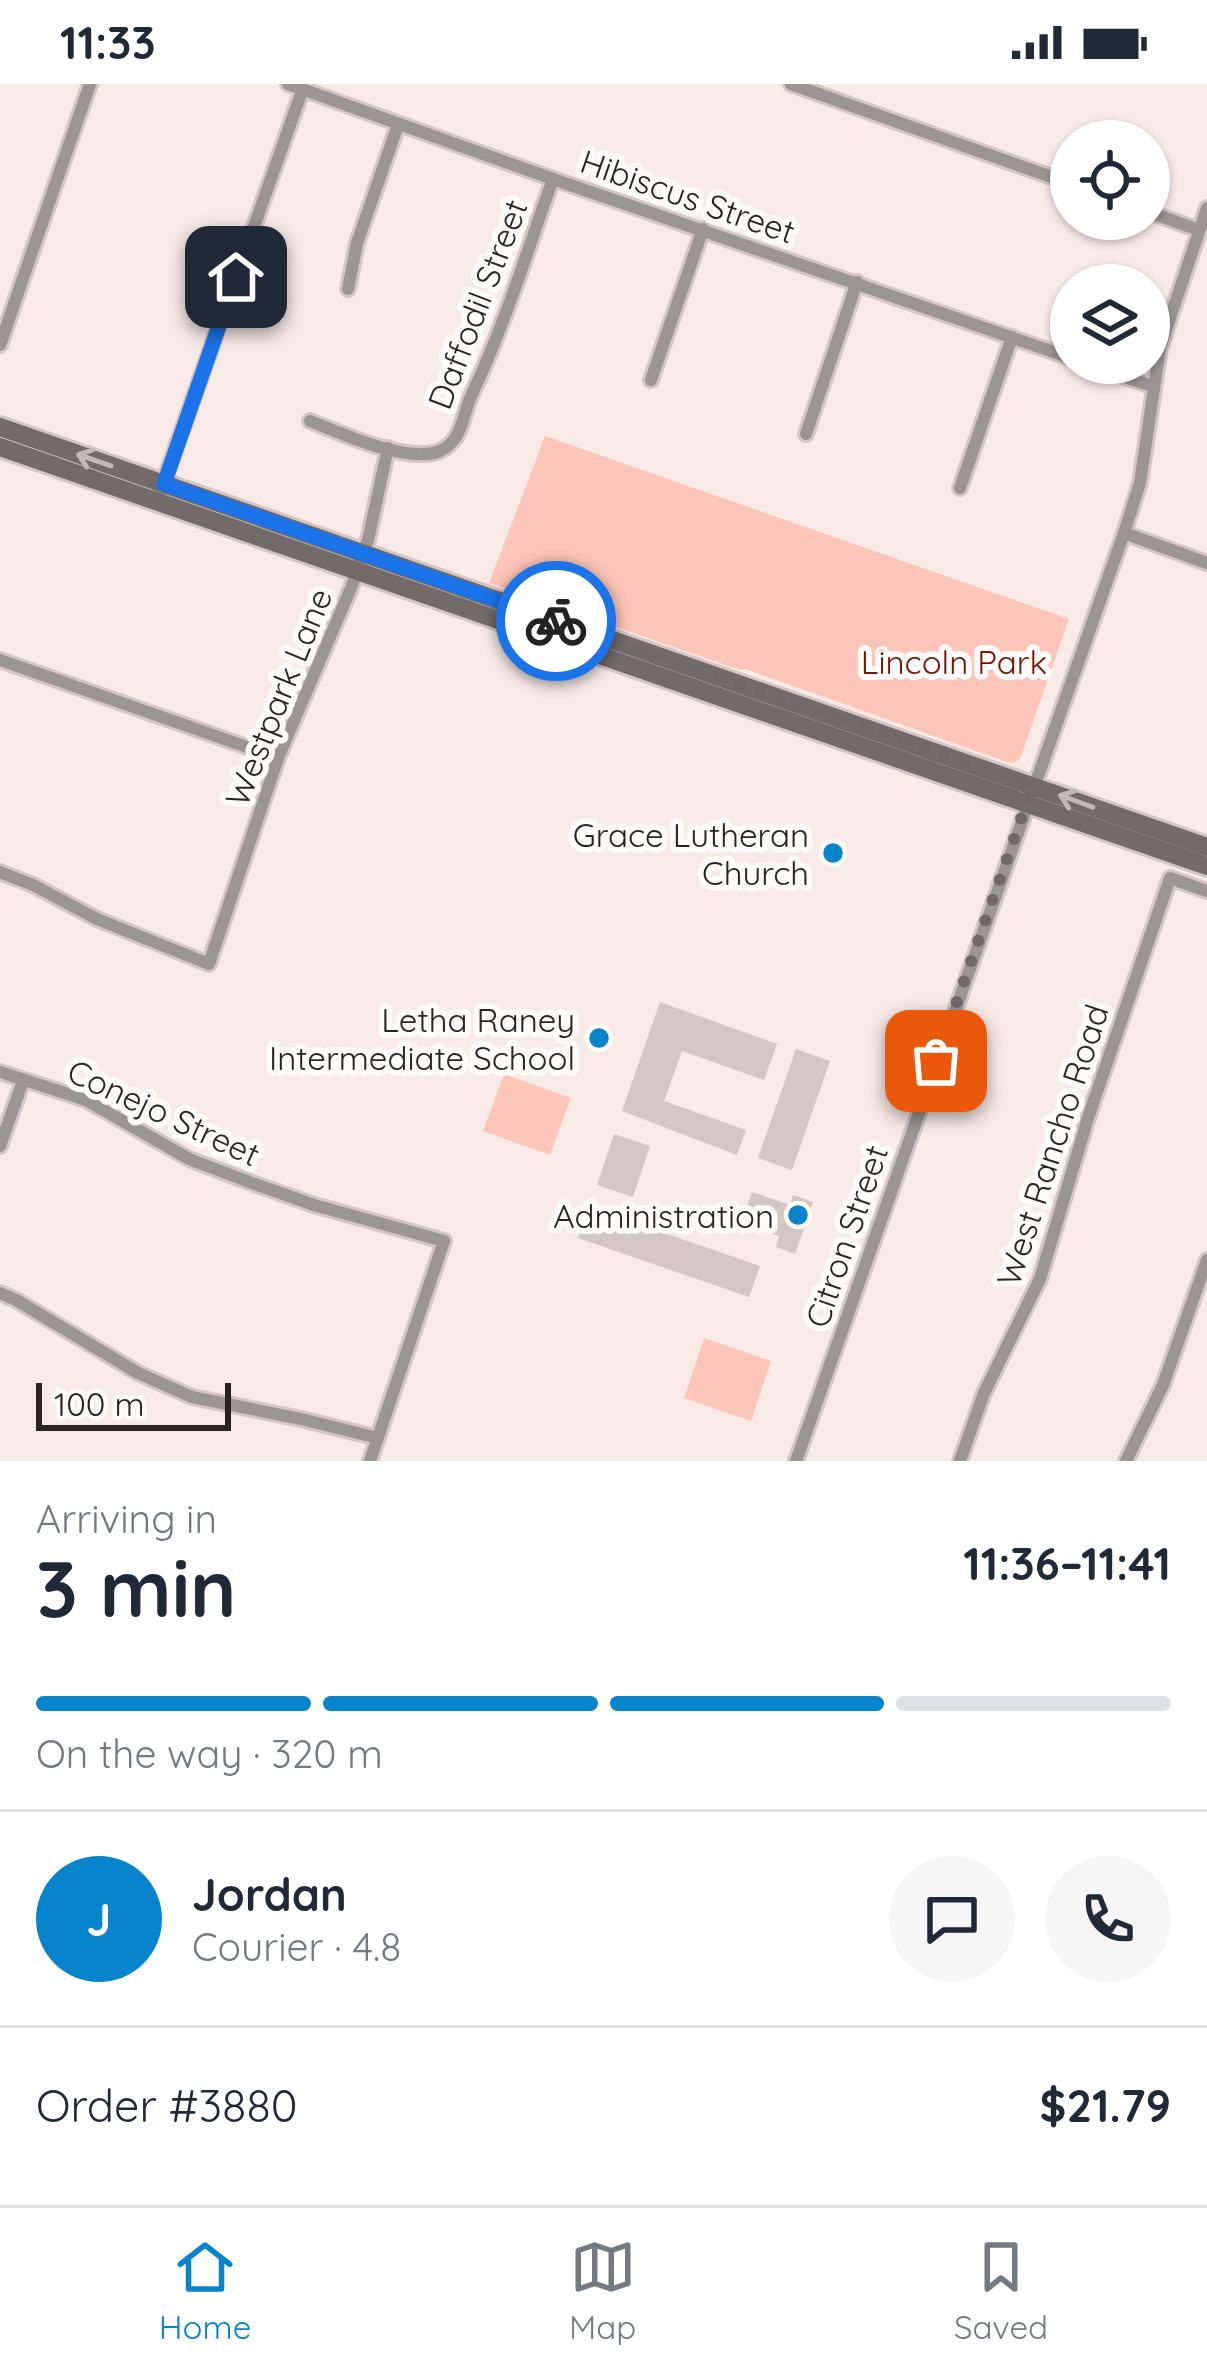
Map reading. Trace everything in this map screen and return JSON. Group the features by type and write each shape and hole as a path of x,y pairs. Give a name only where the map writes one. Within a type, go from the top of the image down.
{"main road":[{"path":"0,427 160,492 360,562 1029,794 1207,847"},
{"path":"0,447 160,492"},
{"path":"1029,794 1207,866"}],"street":[{"path":"0,345 90,84"},
{"name":"Hibiscus Street","path":"288,84 1050,351"},
{"path":"791,84 1050,176"},
{"path":"160,492 302,91"},
{"path":"348,289 357,243 398,125"},
{"name":"Daffodil Street","path":"310,421 388,448 434,453 454,440 494,345 553,179"},
{"name":"Citron Street","path":"796,1461 1124,533 1140,483 1166,328 1207,208"},
{"path":"1170,220 1199,230"},
{"path":"651,380 704,229"},
{"path":"806,434 857,282"},
{"path":"960,488 1012,337"},
{"path":"1146,384 1154,387"},
{"name":"Westpark Lane","path":"0,872 97,919 209,964 278,758 360,562 388,448"},
{"path":"1124,533 1207,562"},
{"path":"0,660 278,758"},
{"name":"West Rancho Road","path":"960,1461 984,1393 1040,1279 1088,1118 1170,878 1207,891"},
{"name":"Conejo Street","path":"0,1072 86,1100 210,1167 314,1204 444,1241 377,1438"},
{"path":"0,1146 23,1081"},
{"path":"1126,1461 1162,1385 1207,1260"},
{"path":"0,1293 138,1373 192,1397 377,1438 370,1461"}],"green space":[{"name":"Lincoln Park","path":"545,436 1069,619 1020,759 1007,762 489,583"},
{"path":"504,1074 571,1098 550,1155 483,1131"},
{"path":"704,1338 771,1361 751,1421 684,1398"}],"building":[{"path":"660,1002 777,1044 764,1080 682,1051 664,1101 746,1130 737,1155 622,1111"},
{"path":"796,1049 830,1061 792,1170 758,1158"},
{"path":"614,1134 650,1146 633,1197 597,1185"},
{"path":"752,1192 790,1205 793,1195 813,1202 795,1254 776,1247 779,1236 741,1224"},
{"path":"589,1207 760,1266 749,1297 578,1238"}],"way so far":[{"path":"556,621 1033,785 936,1061"}],"place":[{"name":"Grace Lutheran Church","path":"833,853"},
{"name":"Letha Raney Intermediate School","path":"599,1038"},
{"name":"Administration","path":"798,1215"}],"route":[{"path":"236,277 164,484 556,621"}]}
